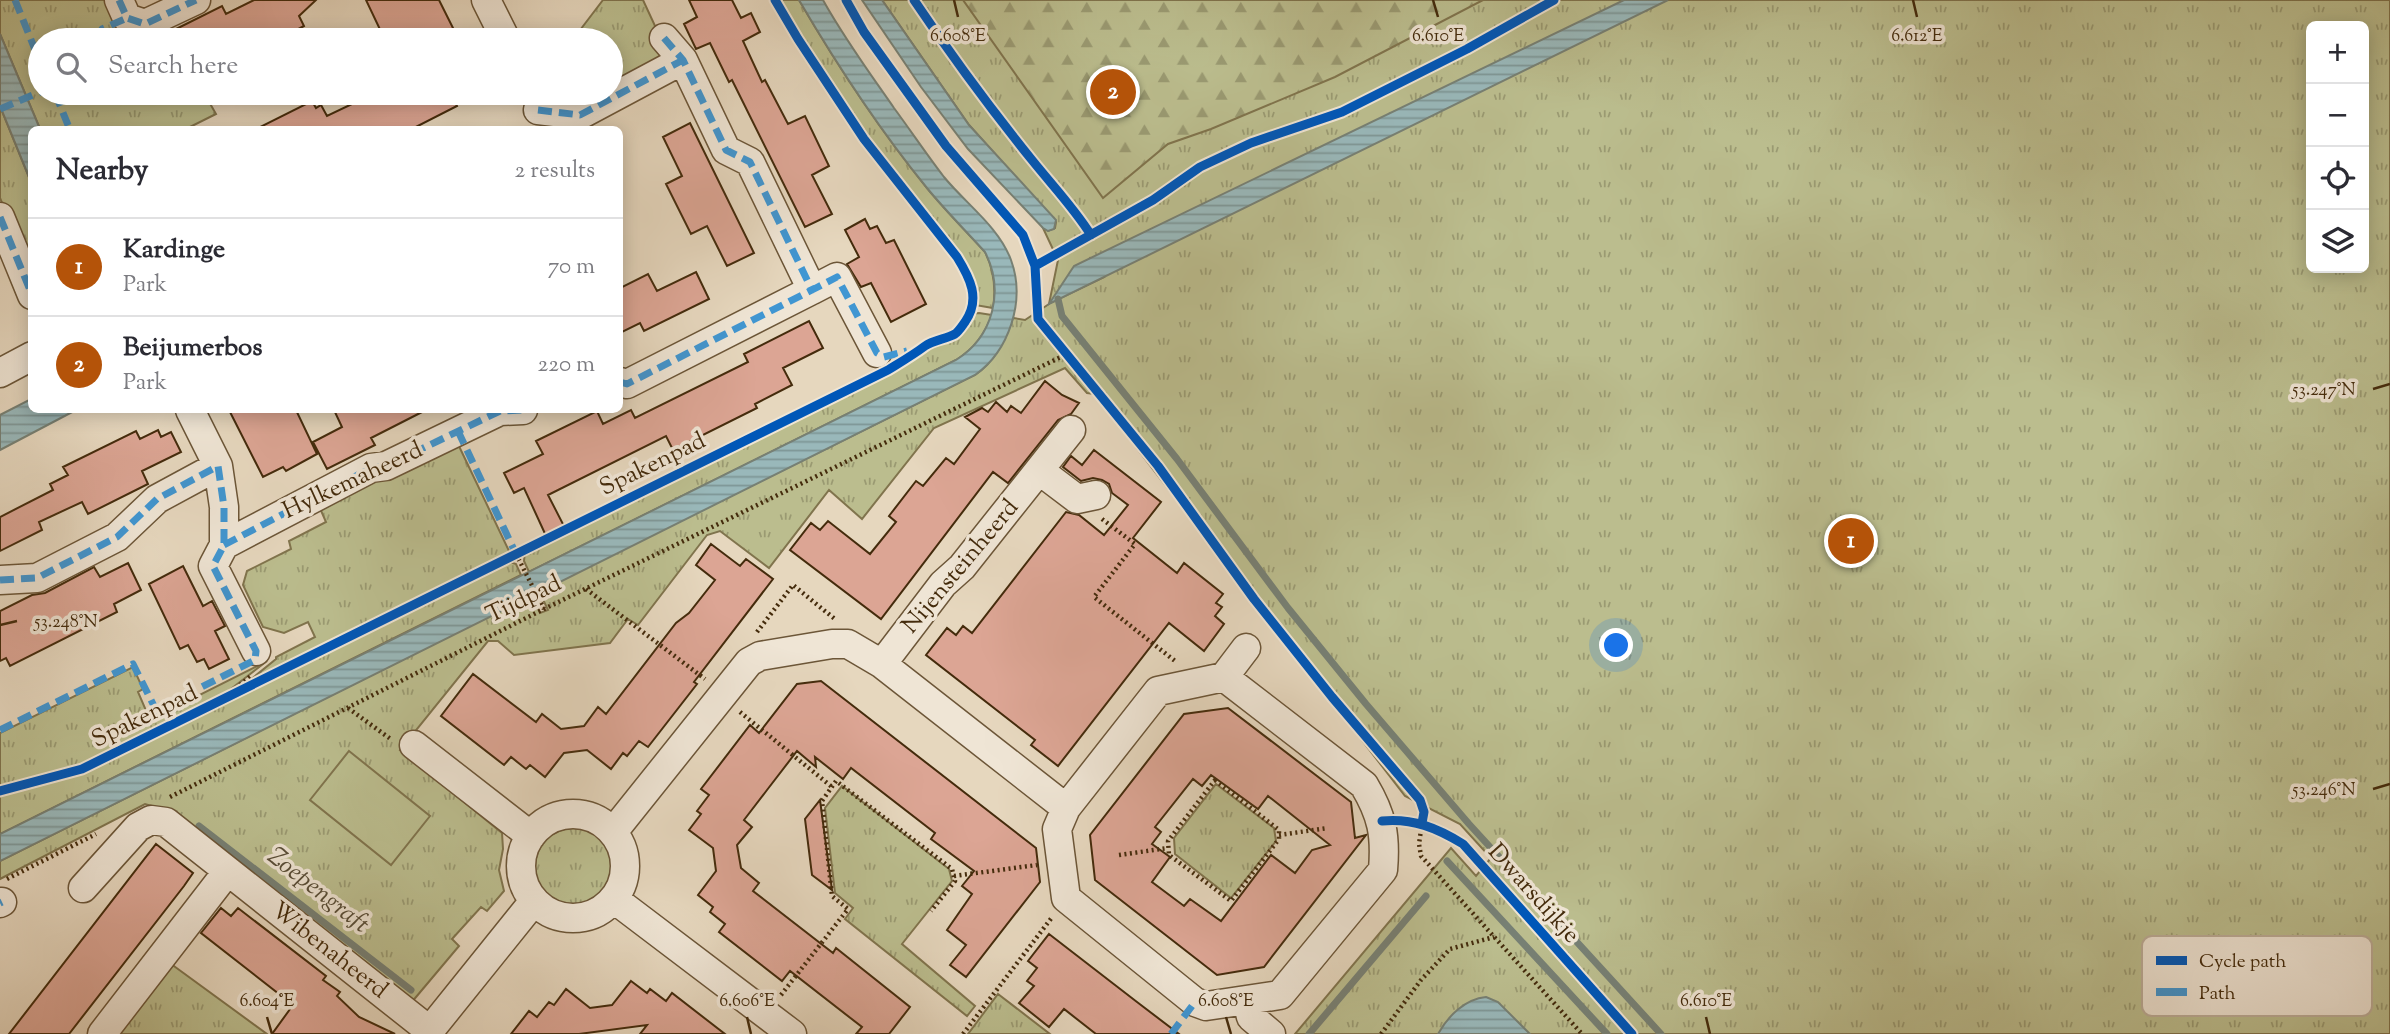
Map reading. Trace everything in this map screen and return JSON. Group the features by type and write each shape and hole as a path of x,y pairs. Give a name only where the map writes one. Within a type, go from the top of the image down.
{"street":[{"path":"119,0 127,18 145,24 197,0"},
{"path":"486,0 500,28"},
{"path":"664,38 683,60 726,150 750,162 812,290"},
{"path":"623,92 683,60"},
{"path":"533,111 580,115 599,105"},
{"path":"0,217 28,285"},
{"path":"623,383 627,384 837,277 877,353"},
{"path":"0,373 28,358"},
{"path":"192,413 218,466 224,507 224,545 213,566 256,651"},
{"name":"Hylkemaheerd","path":"224,545 371,468 386,467 496,413"},
{"name":"Nijensteinheerd","path":"882,664 943,584 962,567 1071,430"},
{"path":"0,580 37,578 117,537 157,499 218,466"},
{"path":"1040,471 1087,497"},
{"path":"613,832 749,662 760,656 832,644 848,644 882,664 1066,808"},
{"path":"1212,679 1364,785 1376,804 1382,821 1383,870 1280,995 1206,1006 1195,1002 1066,898 1057,829 1066,808 1158,691 1212,679 1246,648"},
{"path":"414,745 531,836"},
{"path":"571,814 594,818 613,832 624,853 626,865 625,877 614,899 593,915 568,918 544,909 534,901 523,880 521,869 525,846 531,836 548,820 571,814"},
{"name":"Wibenaheerd","path":"83,888 138,827 151,820 166,822 429,1032 534,901"},
{"path":"102,1034 227,872"},
{"path":"614,899 792,1034"},
{"path":"1247,1000 1251,1017 1271,1034"}],"path":[{"path":"1059,345 1074,363"},
{"path":"1087,497 1135,544 1094,597 1212,679"},
{"path":"504,560 529,548"},
{"path":"516,554 544,609"},
{"path":"749,662 743,651 793,585 852,632 848,644"},
{"path":"586,589 723,695 832,787"},
{"path":"348,708 400,746 414,745"},
{"path":"1215,780 1279,830 1279,835 1279,839 1231,901 1169,855 1168,841 1215,780"},
{"path":"766,1013 848,909 832,896 822,801 836,781 952,869 955,881 931,911"},
{"path":"1424,812 1419,844 1421,856 1582,1034"},
{"path":"1382,821 1396,819 1432,827"},
{"path":"1279,835 1328,828"},
{"path":"1,896 99,833"},
{"path":"1119,855 1168,848"},
{"path":"954,876 1061,862"},
{"path":"962,1034 1066,898"},
{"path":"1381,1034 1421,981 1450,949 1494,937"}],"green space":[{"path":"0,0 111,0 129,28 28,28 28,100 0,34"},
{"path":"603,0 643,0 669,56 623,79 623,28 582,28"},
{"path":"779,0 799,0 875,120 934,196 985,252 994,280 993,308 975,305 975,287 971,274 867,138 802,42"},
{"path":"882,0 2390,0 2390,1034 1295,1034 1451,848 1476,876 1491,858 1460,824 1405,796 1095,394 1087,393 1065,368 934,428 862,519 829,490 769,568 720,531 707,535 638,625 628,619 610,643 514,655 498,641 488,641 400,750 502,833 503,849 499,870 504,891 487,911 481,907 452,939 459,946 411,1003 159,808 145,804 0,879 0,861 532,595 540,613 548,610 539,591 975,375 999,350 1013,318 1025,320 1049,304 1058,260 1043,228 1048,231 1055,228 1056,222 969,125","holes":["1090,258 1104,277 1050,303"]},
{"path":"963,0 1483,0 1335,77 1168,144 1103,198"},
{"path":"30,105 211,105 216,114 192,126 39,126"},
{"path":"0,106 28,175 28,266 0,198"},
{"path":"972,314 992,315 986,329 978,341 956,360 529,572 524,561 525,552 866,383 916,357 926,347 955,337"},
{"path":"457,442 510,553 239,689 276,657 315,637 308,622 284,633 263,627 243,585 247,571 291,549 289,541 326,522 319,506 374,479 381,481"},
{"path":"507,561 516,564 521,575 0,834 0,793 87,770"},
{"path":"267,661 218,699 81,767 0,788 0,733 133,667 143,689 138,692 150,720"},
{"path":"349,751 430,816 391,865 310,800"},
{"path":"1216,784 1274,828 1276,841 1231,898 1175,854 1174,838"},
{"path":"842,786 949,869 952,881 902,944 975,1006 967,1016 845,919 853,908 835,893 825,808"},
{"path":"574,828 589,831 606,845 613,867 610,882 596,899 574,906 559,903 542,889 535,867 538,852 552,835"},
{"path":"167,961 267,1034 110,1034"},
{"path":"998,994 1050,1034 968,1034"}],"water":[{"path":"799,0 823,0 857,55 931,160 1006,248 1015,276 1015,308 1005,339 987,365 975,375 0,861 0,834 956,360 969,350 987,326 992,312 994,282 985,252 934,196 875,120"},
{"path":"862,0 882,0 969,125 1056,220 1054,229 1048,231 1043,228 968,149 921,87"},
{"path":"1624,0 1668,0 1049,304 1074,266"},
{"path":"0,34 39,126 28,126 28,175 0,106"},
{"path":"28,401 28,413 70,413 0,450 0,415"},
{"path":"1486,997 1498,1002 1530,1034 1438,1034 1458,1009 1478,998"}],"building":[{"path":"254,0 316,0 299,16 304,26 300,28 178,28 222,6 226,14"},
{"path":"366,0 439,0 453,28 379,28"},
{"path":"689,0 732,0 741,18 751,13 760,32 743,41 762,82 765,80 788,124 805,116 829,166 812,175 832,214 805,227 732,80 729,82 710,43 696,49 684,24 697,17"},
{"path":"304,105 314,105 316,108 321,105 327,116 350,105 457,106 418,126 262,126"},
{"path":"690,123 754,253 727,266 707,226 691,234 666,184 682,176 663,137"},
{"path":"865,219 870,229 877,226 886,243 894,240 926,304 891,322 871,283 861,287 847,264 859,257 845,230"},
{"path":"696,272 709,299 644,331 640,323 623,332 623,286 648,274 657,291"},
{"path":"809,321 823,348 783,368 792,385 755,404 757,408 673,450 666,436 548,495 565,528 547,538 524,488 514,493 504,473 543,454 536,441 593,413 598,413 603,424 631,410 635,418 748,362 744,354"},
{"path":"1045,381 1062,395 1079,403 1071,414 1058,420 1008,483 993,472 881,619 790,550 811,523 820,530 828,521 870,554 896,522 889,516 916,481 923,486 946,458 954,464 980,429 965,417 982,408 988,412 996,402 1007,412 1011,406 1021,413"},
{"path":"231,413 297,413 317,454 286,471 283,467 263,477"},
{"path":"335,413 420,413 371,438 375,445 327,469 313,442 342,427"},
{"path":"158,430 161,437 171,432 181,452 142,471 148,484 88,514 82,502 39,522 42,530 0,551 0,517 53,490 50,484 68,475 63,467 136,431 140,439"},
{"path":"1094,450 1161,502 1133,538 1177,573 1184,563 1223,594 1216,603 1222,607 1215,616 1224,624 1204,651 1169,623 1058,766 1031,745 1035,740 926,655 947,628 956,635 963,626 972,633 1066,512 1079,515 1104,535 1128,505 1112,493 1109,484 1093,478 1081,481 1063,467 1071,456 1082,465"},
{"path":"711,544 740,566 746,559 773,579 648,747 639,741 627,756 623,753 611,769 587,750 564,753 545,777 530,765 526,769 511,757 504,765 441,716 473,674 536,722 542,714 561,729 584,726 598,707 606,714 676,623 689,613 715,580 696,565"},
{"path":"128,563 141,590 114,604 117,612 10,666 6,658 0,661 0,611 32,595 45,593 94,567 100,577"},
{"path":"183,566 203,606 212,601 225,626 215,631 229,659 209,669 204,659 197,662 188,645 180,649 149,584"},
{"path":"821,681 1036,848 1040,882 966,977 950,965 966,945 947,930 972,894 962,886 974,871 931,839 935,833 851,768 843,779 815,757 816,767 797,751 744,820 752,827 737,845 741,868 759,883 753,891 833,953 836,948 910,1007 889,1034 856,1034 862,1027 790,971 782,981 719,932 725,924 710,912 713,907 698,895 716,871 713,848 689,830 701,814 697,811 709,795 701,789 750,725 759,733 797,684"},
{"path":"1228,708 1351,802 1355,838 1366,835 1264,967 1217,975 1095,880 1090,835 1184,714","holes":["1211,775 1258,809 1268,796 1330,845 1312,850 1295,873 1271,855 1221,921 1190,899 1184,906 1152,882 1170,857 1152,844 1161,832 1155,827 1193,779 1202,786"]},
{"path":"820,800 832,890 812,875 805,819"},
{"path":"156,844 193,873 184,886 69,1034 9,1034"},
{"path":"221,908 231,916 238,908 326,976 323,980 340,992 337,996 359,1017 395,1034 272,1034 293,1005 201,933"},
{"path":"1049,934 1179,1034 1096,1034 1064,1009 1049,1027 1019,1003 1034,986 1027,981 1037,968 1028,961"},
{"path":"631,981 647,993 650,989 666,1001 672,993 725,1034 640,1034 647,1025 579,1034 511,1034 529,1011 537,1017 549,1002 554,1005 566,989 590,1008 612,1005"}],"waterway":[{"path":"1058,299 1062,316 1177,459 1288,608 1366,704 1469,824 1661,1034"},
{"name":"Zoepengraft","path":"199,826 411,990"},
{"path":"1447,861 1607,1034"},
{"path":"1309,1034 1426,896"}],"marked path":[{"path":"15,0 28,32"},
{"path":"119,0 127,18 145,24 196,0"},
{"path":"104,28 127,18"},
{"path":"664,38 683,60 726,150 750,162 812,290 837,277 877,353 884,357 907,351"},
{"path":"623,92 683,60"},
{"path":"0,109 28,97"},
{"path":"60,105 68,126"},
{"path":"538,110 580,115 599,105"},
{"path":"0,217 28,285"},
{"path":"623,383 627,384 812,290"},
{"path":"224,545 371,468 386,466 496,413"},
{"path":"458,431 516,554"},
{"path":"0,580 37,578 117,537 157,499 218,466 224,507 224,545 213,566 256,651 255,660 156,710 133,664 0,730"},
{"path":"1171,1034 1195,1002"}],"cycle path":[{"name":"Spakenpad","path":"0,791 82,769 888,370 928,344 958,331 970,313 973,297 962,265 864,139 775,0"},
{"path":"846,0 864,32 946,146 1023,235 1035,266 1038,319 1158,466 1254,599 1332,697 1420,800 1424,812 1422,823"},
{"path":"914,0 986,101 1091,235"},
{"path":"1035,266 1153,200 1200,167 1251,143 1342,112 1467,49 1554,0"},
{"name":"Dwarsdijkje","path":"1382,821 1424,825 1463,844 1632,1034"}],"place":[{"name":"Beijumerbos","path":"1113,92"},
{"name":"Kardinge","path":"1851,541"}]}
